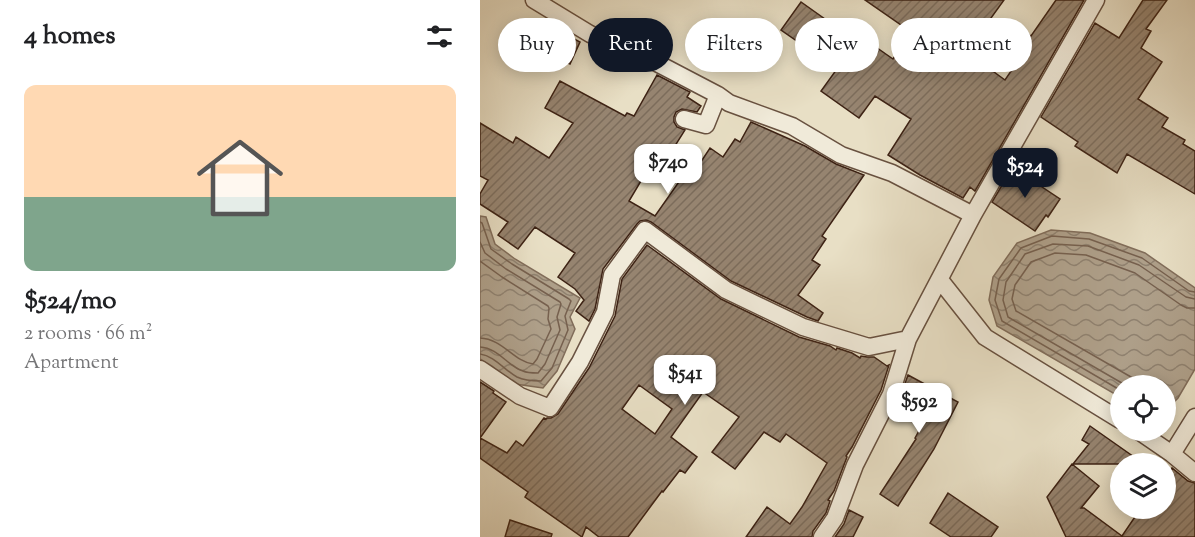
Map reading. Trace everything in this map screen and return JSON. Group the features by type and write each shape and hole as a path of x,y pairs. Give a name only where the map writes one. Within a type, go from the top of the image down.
{"street":[{"path":"534,0 590,34 653,61 729,103 792,126 841,155 892,172 973,215"},
{"path":"822,537 835,518 855,465 891,394 908,339 973,215 1096,0"},
{"path":"684,119 706,125 718,95"},
{"path":"480,369 520,396 550,408 580,362 605,312 612,275 645,230 726,290 803,327 869,347 908,339"},
{"path":"940,280 985,337 1110,414"},
{"path":"1173,453 1195,417"},
{"path":"1153,441 1171,453"},
{"path":"1176,457 1195,473"}],"water":[{"path":"480,216 486,217 495,244 515,259 580,298 570,317 575,329 557,371 543,388 515,384 480,359"},
{"path":"1051,230 1090,233 1145,253 1195,288 1195,369 1178,398 1176,400 1176,375 1110,375 1110,391 997,326 989,300 993,277 1017,243"}],"building":[{"path":"865,0 1004,0 991,18 891,18"},
{"path":"1056,0 1084,0 975,191 970,187 963,198 888,155 911,119 875,96 859,118 821,91 835,72 879,72 879,49 891,58 891,72 994,72 1005,80 1010,72 1032,72 1032,35"},
{"path":"1143,0 1167,0 1146,29 1151,31 1141,48 1162,62 1138,99 1168,118 1162,127 1185,140 1183,144 1195,151 1195,194 1127,154 1117,173 1075,146 1078,142 1041,117 1095,23 1119,38"},
{"path":"801,2 824,18 795,18 795,40 783,31 783,27"},
{"path":"657,75 690,92 687,97 701,106 697,112 682,109 676,112 674,122 677,127 685,130 663,165 654,159 629,201 655,216 683,176 689,180 710,148 723,157 735,139 740,142 751,122 805,146 836,164 864,175 822,236 826,239 812,260 820,265 798,295 823,313 818,321 731,281 646,220 637,224 603,269 595,309 589,321 576,311 584,300 575,289 558,277 575,253 535,227 518,249 498,235 508,222 480,204 480,194 488,180 480,176 480,123 513,143 516,137 549,158 573,123 545,108 560,81 625,116 627,113 634,116"},
{"path":"1014,165 1028,174 1027,177 1060,199 1035,231 992,202"},
{"path":"647,245 721,299 799,337 852,353 860,358 861,356 874,357 887,366 889,365 881,390 846,456 834,491 828,500 830,501 826,513 813,531 812,537 746,537 767,507 790,524 827,463 786,434 780,442 764,432 735,469 712,452 739,417 703,392 671,437 697,457 685,473 680,470 628,537 599,537 586,527 582,537 525,497 528,492 480,458 480,438 507,453 516,441 523,446 544,418 551,418 558,414 589,368 615,316 622,279","holes":["639,385 672,409 655,434 622,409"]},
{"path":"908,375 958,402 934,449 898,506 880,494 916,439 926,418 898,403"},
{"path":"480,382 506,402 480,438"},
{"path":"1090,426 1128,453 1110,453 1110,464 1073,464 1089,444 1082,440"},
{"path":"1072,464 1099,486 1081,508 1122,536 1134,519 1176,519 1176,471 1188,481 1195,483 1195,537 1066,537 1047,497"},
{"path":"948,493 998,527 991,537 951,537 930,523"},
{"path":"849,510 863,517 853,537 835,537 844,524"},
{"path":"510,520 552,534 551,537 505,537"}]}
